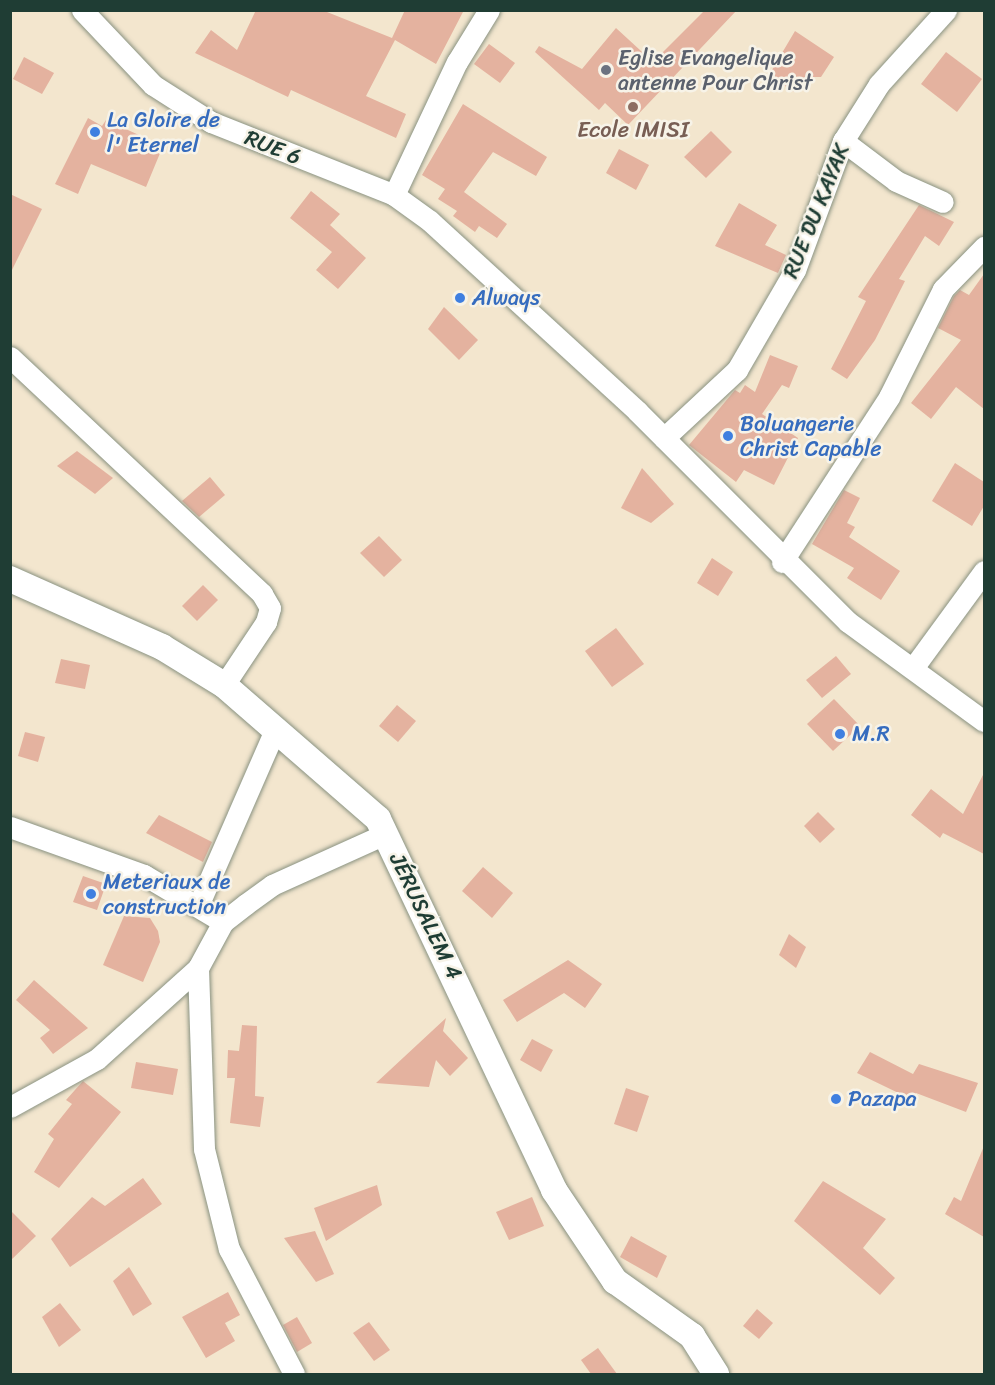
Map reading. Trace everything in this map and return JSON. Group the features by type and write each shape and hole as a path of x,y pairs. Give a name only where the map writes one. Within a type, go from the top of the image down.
{"street":[{"path":"394,195 457,62 489,10"},
{"name":"RUE DU KAYAK","path":"664,438 737,370 795,270 843,141 879,84 946,10"},
{"name":"RUE 6","path":"88,13 153,85 211,122 394,195 463,250 664,438 782,562 848,622 984,721"},
{"path":"843,141 896,181 943,202"},
{"path":"782,562 889,397 943,289 984,246"},
{"path":"10,357 262,594 270,608 266,622 224,685"},
{"path":"913,668 984,571"},
{"name":"JÉRUSALEM 4","path":"10,579 162,647 224,685 378,819 554,1190 615,1281 692,1336 717,1374"},
{"path":"198,906 275,730"},
{"path":"10,827 102,857 198,906 223,922"},
{"path":"10,1107 97,1059 161,995 198,968 223,922 272,885 385,834"},
{"path":"198,968 204,1149 229,1249 294,1374"}],"building":[{"path":"256,10 322,10 392,38 405,10 464,10 436,64 395,40 366,96 406,114 396,138 291,90 288,97 195,53 211,30 237,50"},
{"path":"705,10 737,10 628,125 605,103 599,110 535,52 539,46 582,69 616,28 653,62"},
{"path":"795,31 834,57 821,77 809,77 794,92 769,75"},
{"path":"489,44 515,63 500,83 474,64"},
{"path":"946,52 982,79 957,112 921,84"},
{"path":"24,57 54,73 42,94 13,79"},
{"path":"463,104 547,157 536,176 493,152 464,192 507,224 497,238 479,226 475,232 453,216 457,211 438,199 445,189 422,175"},
{"path":"88,118 102,126 106,120 163,146 146,187 91,164 78,194 55,184"},
{"path":"711,131 732,152 706,178 684,157"},
{"path":"619,149 649,165 636,190 606,173"},
{"path":"311,191 340,214 330,225 366,258 338,289 316,270 332,252 290,218"},
{"path":"10,194 42,209 10,274"},
{"path":"739,203 777,225 765,245 786,255 778,273 715,246"},
{"path":"919,205 954,222 939,246 925,236 899,279 905,281 875,340 847,379 831,369 866,301 858,297"},
{"path":"984,274 984,409 956,387 931,419 911,403 961,340 938,328 954,296 960,290 969,295"},
{"path":"444,307 478,340 459,360 428,329"},
{"path":"770,355 798,366 789,388 782,385 762,414 798,438 774,485 744,470 736,482 689,445 735,390 740,393 745,385 755,392"},
{"path":"77,451 113,478 95,494 57,466"},
{"path":"955,463 984,482 984,506 972,526 932,501"},
{"path":"642,468 674,504 651,523 621,508"},
{"path":"210,477 225,495 199,517 182,501"},
{"path":"844,490 860,498 847,523 855,527 849,537 900,571 881,600 847,578 854,568 812,544"},
{"path":"379,536 402,560 384,577 360,553"},
{"path":"712,558 733,572 718,596 697,583"},
{"path":"203,585 218,600 197,621 182,606"},
{"path":"616,628 644,664 612,687 585,651"},
{"path":"836,656 851,674 822,698 806,680"},
{"path":"61,659 90,665 85,689 55,683"},
{"path":"834,699 860,726 833,751 807,724"},
{"path":"397,705 416,721 398,742 379,726"},
{"path":"25,732 45,737 38,762 18,756"},
{"path":"984,773 984,854 943,833 940,838 911,815 931,789 963,814"},
{"path":"818,812 835,829 820,843 804,826"},
{"path":"159,815 212,842 203,862 146,833"},
{"path":"483,867 513,893 492,918 462,891"},
{"path":"83,876 106,884 97,910 73,902"},
{"path":"124,916 150,918 158,931 160,942 143,982 103,965"},
{"path":"789,934 806,947 796,968 779,955"},
{"path":"568,960 602,984 585,1008 564,993 517,1022 503,1000"},
{"path":"34,980 88,1028 53,1054 40,1038 50,1030 16,1000"},
{"path":"446,1018 443,1031 468,1058 450,1076 436,1060 429,1087 376,1083"},
{"path":"242,1025 257,1026 255,1096 264,1097 260,1127 230,1123 235,1078 227,1078 228,1050 239,1051"},
{"path":"532,1039 553,1050 541,1072 520,1060"},
{"path":"870,1052 913,1074 919,1064 978,1083 966,1112 916,1093 913,1100 857,1073"},
{"path":"136,1062 178,1069 173,1095 131,1088"},
{"path":"83,1081 121,1112 59,1188 34,1172 54,1139 48,1134 72,1104 66,1100"},
{"path":"626,1088 649,1096 637,1132 614,1124"},
{"path":"984,1146 984,1237 945,1214 954,1197 961,1201"},
{"path":"143,1178 162,1204 70,1267 51,1239 92,1197 105,1206"},
{"path":"823,1181 886,1219 863,1248 895,1278 880,1295 794,1221"},
{"path":"377,1185 382,1205 326,1241 314,1208"},
{"path":"532,1197 544,1226 509,1240 496,1212"},
{"path":"10,1210 36,1236 10,1261"},
{"path":"315,1231 334,1274 316,1282 284,1238"},
{"path":"631,1236 667,1256 657,1278 620,1257"},
{"path":"129,1267 152,1304 133,1316 113,1281"},
{"path":"228,1292 240,1315 225,1323 235,1341 206,1358 182,1317"},
{"path":"60,1303 81,1330 59,1347 42,1317"},
{"path":"757,1309 773,1323 759,1339 743,1326"},
{"path":"297,1317 312,1343 297,1352 283,1325"},
{"path":"369,1322 390,1350 374,1361 353,1333"},
{"path":"598,1348 617,1374 591,1374 581,1360"}],"place":[{"name":"Eglise Evangelique antenne Pour Christ","path":"606,70"},
{"name":"Ecole IMISI","path":"633,107"},
{"name":"La Gloire de l' Eternel","path":"95,132"},
{"name":"Always","path":"460,298"},
{"name":"Boluangerie Christ Capable","path":"728,436"},
{"name":"M.R","path":"840,734"},
{"name":"Meteriaux de construction","path":"91,894"},
{"name":"Pazapa","path":"836,1099"}]}
